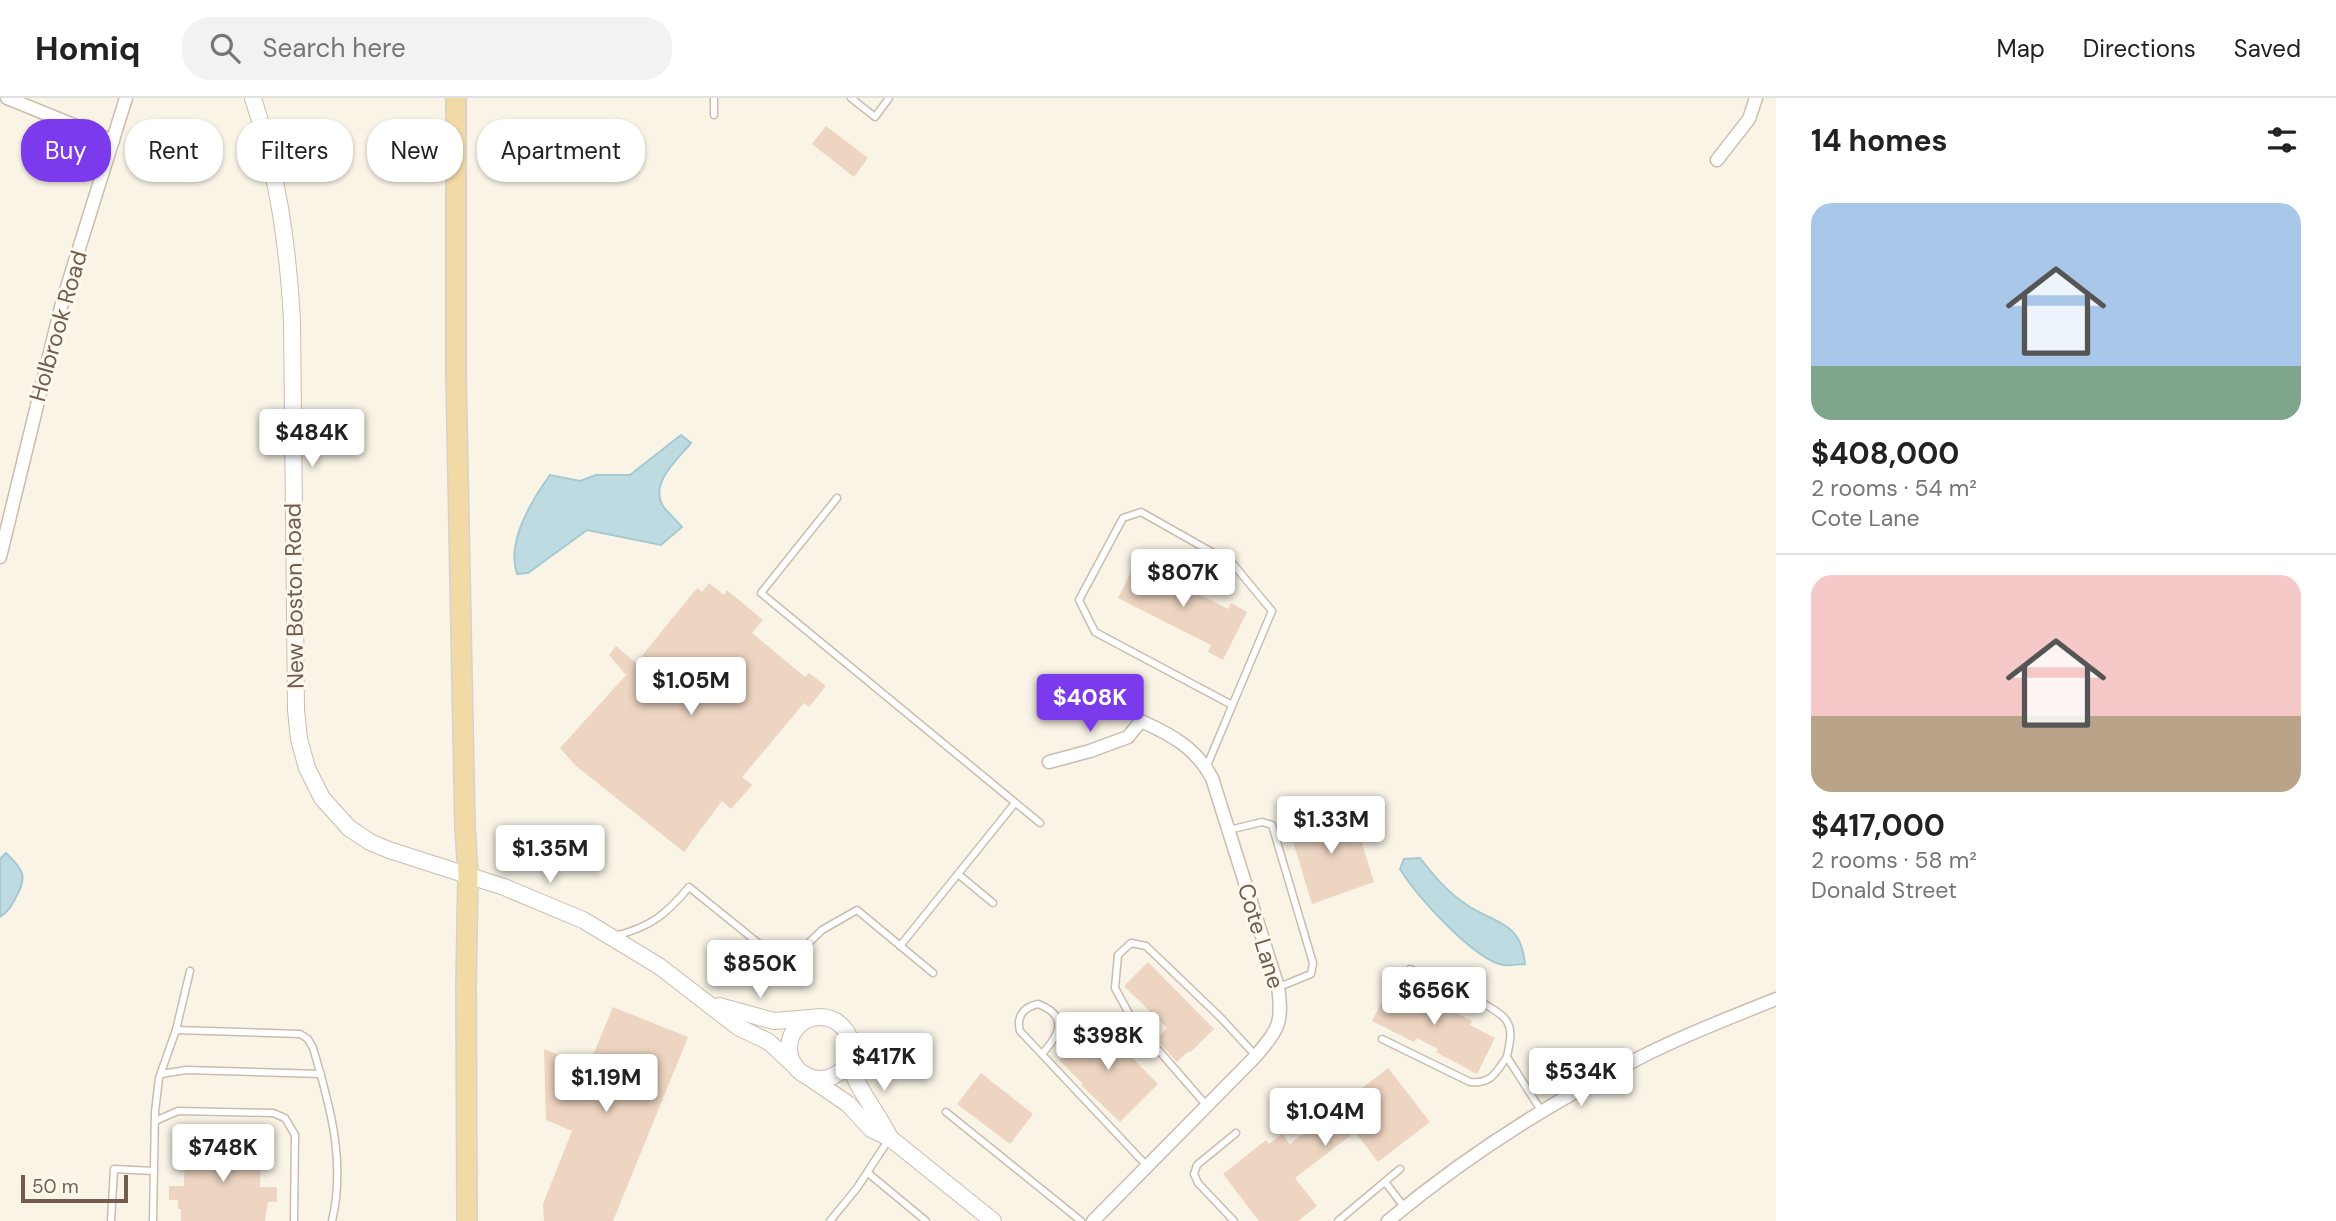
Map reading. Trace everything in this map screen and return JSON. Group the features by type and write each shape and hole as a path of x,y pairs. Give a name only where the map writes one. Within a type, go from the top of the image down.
{"main road":[{"path":"456,98 456,374 468,874 467,1221"}],"street":[{"path":"7,98 113,141"},
{"name":"Holbrook Road","path":"0,557 62,303 126,98"},
{"name":"New Boston Road","path":"253,98 274,173 289,269 292,321 296,710 299,739 307,768 322,798 349,828 370,842 468,874 563,910 614,937 659,966 738,1027 769,1041 800,1071 834,1093 872,1129 890,1138 993,1221"},
{"path":"1717,160 1749,120 1756,98"},
{"name":"Cote Lane","path":"1049,762 1128,737 1142,721 1179,739 1199,757 1206,768 1228,830 1278,987 1282,1012 1278,1026 1256,1056 1093,1221"},
{"path":"1388,1221 1472,1157 1542,1112 1645,1055 1776,999"},
{"path":"707,1002 764,1020 832,1019 840,1025 850,1042 848,1060 856,1083 881,1119 890,1138"},
{"path":"812,1018 802,1022 790,1038 791,1059 800,1071 813,1078 833,1076 848,1060"}],"lane":[{"path":"714,98 714,115"},
{"path":"851,98 875,117 889,98"},
{"path":"837,498 761,593 1040,823"},
{"path":"1206,768 1272,611 1233,564 1141,512 1123,518 1079,600 1095,632 1232,705"},
{"path":"900,946 1015,803"},
{"path":"1228,830 1262,821 1272,825 1313,962 1311,974 1278,987"},
{"path":"958,874 993,903"},
{"path":"614,937 639,930 660,917 689,887 783,959 794,957 822,930 857,910 933,973"},
{"path":"1208,1105 1133,1021 1115,988 1118,955 1131,943 1146,946 1221,1018 1256,1056"},
{"path":"1382,1039 1470,1082 1482,1083 1491,1078 1507,1057 1511,1033 1506,1020 1493,1009 1410,969"},
{"path":"153,1221 155,1121 161,1074 176,1030 190,971"},
{"path":"1042,1054 1057,1034 1059,1023 1056,1015 1038,1004 1028,1006 1021,1014 1018,1023 1020,1031 1147,1166"},
{"path":"176,1030 300,1034 308,1039 334,1120 338,1189 331,1221"},
{"path":"1507,1057 1542,1112"},
{"path":"161,1074 186,1070 321,1074"},
{"path":"155,1121 178,1111 273,1113 285,1118 295,1135 294,1221"},
{"path":"946,1112 1081,1221"},
{"path":"1234,1221 1198,1184 1194,1174 1197,1165 1236,1133"},
{"path":"830,1221 890,1138"},
{"path":"111,1221 114,1169 154,1171"},
{"path":"1338,1221 1400,1169"},
{"path":"868,1172 926,1221"},
{"path":"1385,1182 1405,1208"}],"water":[{"path":"681,435 691,443 662,480 660,497 663,506 682,527 661,545 587,530 528,573 517,574 515,549 518,535 529,509 550,475 580,481 596,475 630,475"},
{"path":"6,853 17,864 23,879 12,904 0,917 0,859"},
{"path":"1420,858 1460,900 1513,932 1523,950 1525,964 1503,965 1491,960 1461,939 1446,924 1400,869 1404,859"}],"building":[{"path":"826,126 868,158 854,177 812,144"},
{"path":"1136,562 1228,609 1231,603 1247,612 1223,660 1208,652 1211,645 1118,598"},
{"path":"709,583 724,595 727,590 763,620 752,633 805,677 809,673 826,686 809,707 804,703 742,777 752,785 731,809 722,801 684,852 576,766 560,748 626,675 609,655 616,646 636,663 697,588 702,592"},
{"path":"1351,808 1374,882 1312,904 1289,828"},
{"path":"1148,962 1214,1029 1177,1062 1156,1039 1167,1028 1124,986"},
{"path":"1391,984 1416,997 1418,993 1472,1021 1470,1025 1495,1038 1477,1074 1436,1052 1438,1049 1417,1038 1414,1042 1372,1021"},
{"path":"613,1007 688,1037 613,1221 544,1221 543,1204 572,1131 546,1120 544,1049 588,1067"},
{"path":"1097,1022 1158,1084 1120,1122 1059,1060"},
{"path":"1388,1068 1430,1122 1378,1162 1355,1132 1295,1178 1317,1206 1298,1221 1259,1221 1223,1174 1266,1140 1269,1144 1282,1134 1290,1144"},
{"path":"981,1073 1033,1114 1010,1144 957,1104"},
{"path":"185,1142 261,1144 260,1187 277,1187 277,1202 268,1202 265,1221 181,1221 178,1200 169,1200 169,1186 184,1186"}]}
